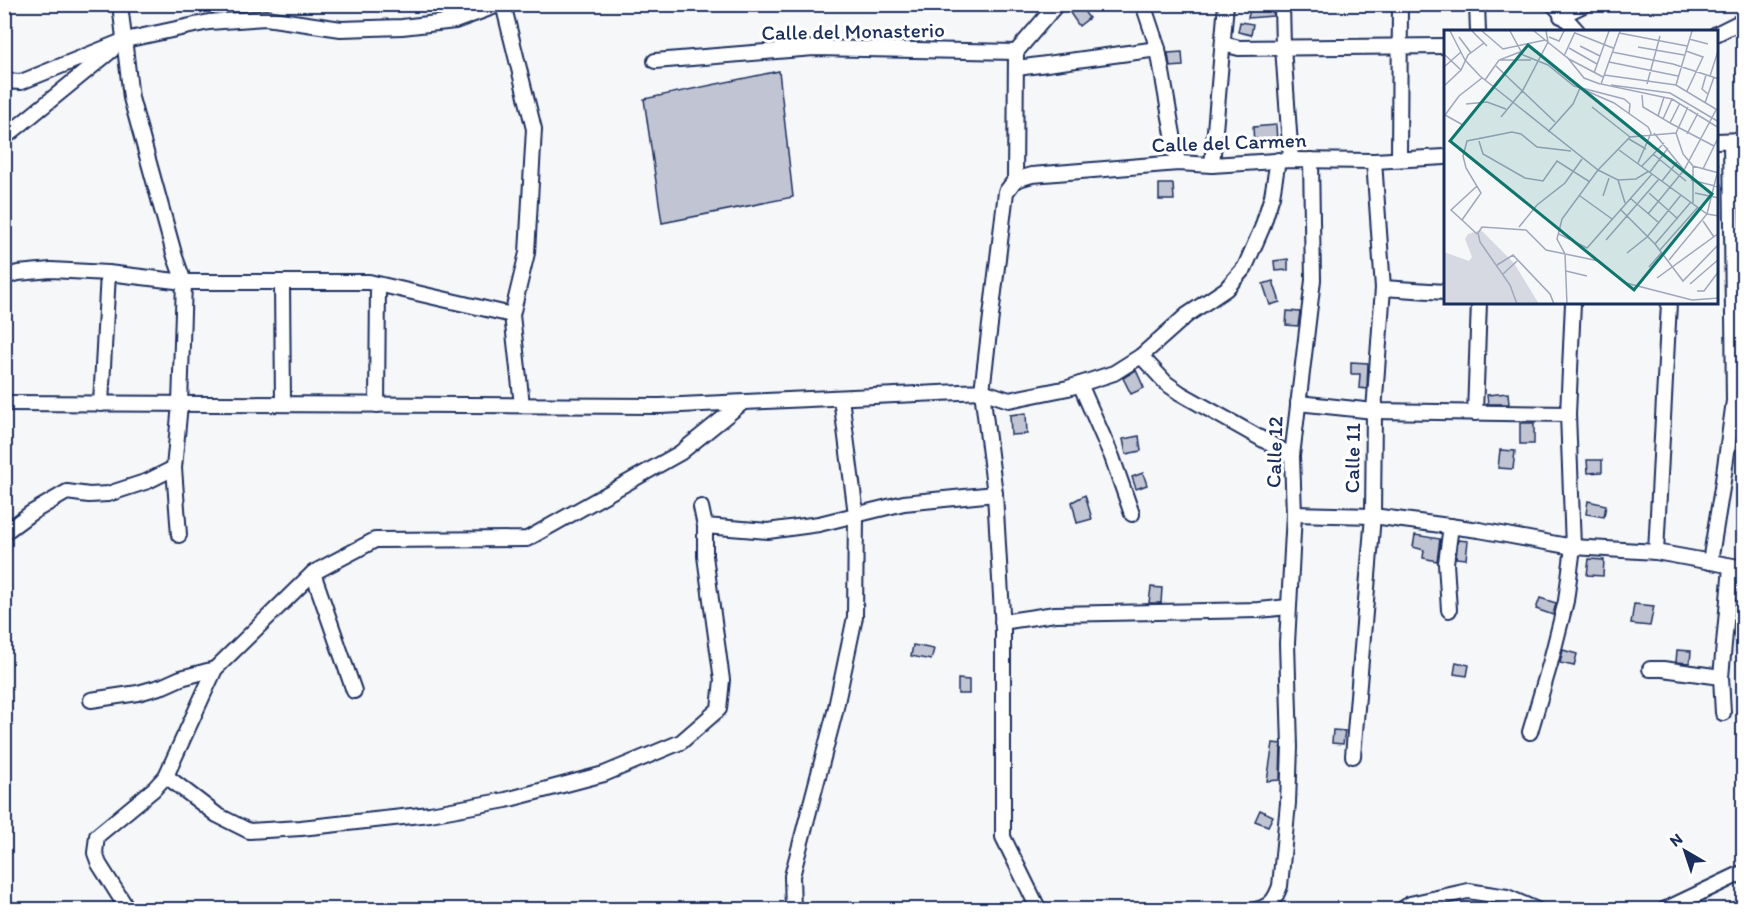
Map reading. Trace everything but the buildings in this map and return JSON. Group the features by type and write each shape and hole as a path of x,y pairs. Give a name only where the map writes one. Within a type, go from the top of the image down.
{"street":[{"path":"120,4 131,98 184,282 180,404 174,468 179,535"},
{"path":"4,81 21,82 125,40 209,22 266,18 341,29 402,27 455,21 502,4 534,129 527,253 512,315 522,405"},
{"path":"1039,909 1003,837 1002,622 995,494 982,391 1006,192 1015,180 1016,52 1057,4"},
{"path":"1143,4 1158,49 1178,163"},
{"path":"1212,165 1226,4"},
{"path":"4,403 660,406 982,391 1009,400 1114,374 1141,356 1187,315 1226,289 1245,267 1284,160 1282,4"},
{"path":"1400,4 1400,158"},
{"path":"1477,4 1478,30"},
{"path":"1552,4 1576,30"},
{"path":"1562,16 1586,4"},
{"path":"1718,33 1743,20"},
{"path":"4,138 125,40"},
{"path":"1223,44 1239,48 1444,46"},
{"name":"Calle del Monasterio","path":"655,62 814,48 1016,52"},
{"path":"1017,68 1158,49"},
{"path":"1710,562 1734,401 1737,140 1718,141"},
{"name":"Calle del Carmen","path":"1015,180 1032,175 1178,163 1212,165 1284,160 1444,158"},
{"name":"Calle 12","path":"1255,909 1266,907 1276,898 1280,886 1288,803 1290,747 1288,607 1294,514 1292,456 1313,280 1311,160"},
{"name":"Calle 11","path":"1353,756 1373,516 1374,411 1383,288 1374,160"},
{"path":"4,277 18,273 51,270 108,273 184,282 369,282 512,315"},
{"path":"101,404 108,273"},
{"path":"282,282 283,404"},
{"path":"377,405 378,285"},
{"path":"1383,288 1444,292"},
{"path":"1475,413 1479,304"},
{"path":"1530,732 1566,601 1573,547 1568,414 1573,304"},
{"path":"1656,552 1668,304"},
{"path":"1141,356 1166,383 1180,393 1292,456"},
{"path":"1080,384 1112,457 1132,514"},
{"path":"793,909 792,876 835,712 855,617 856,514 841,398"},
{"path":"128,909 99,864 95,853 97,836 154,789 166,776 215,669 313,573 375,540 527,540 680,453 742,403"},
{"path":"1298,403 1374,411 1568,414"},
{"path":"4,533 31,513 67,492 90,495 108,494 148,481 174,468"},
{"path":"705,526 768,531 819,524 904,503 995,494"},
{"path":"166,776 217,815 249,831 302,828 430,814 506,800 604,774 681,742 719,709 722,681 705,556 705,526 701,507"},
{"path":"1294,514 1373,516 1451,526 1573,547 1656,552 1737,567 1721,677 1723,713"},
{"path":"1449,610 1446,563 1451,526"},
{"path":"313,573 354,691"},
{"path":"1002,622 1055,614 1259,610 1288,607"},
{"path":"91,700 138,693 215,669"},
{"path":"1650,669 1721,677"},
{"path":"1664,909 1743,872"},
{"path":"1401,909 1410,904 1468,891 1507,897 1537,909"}]}
